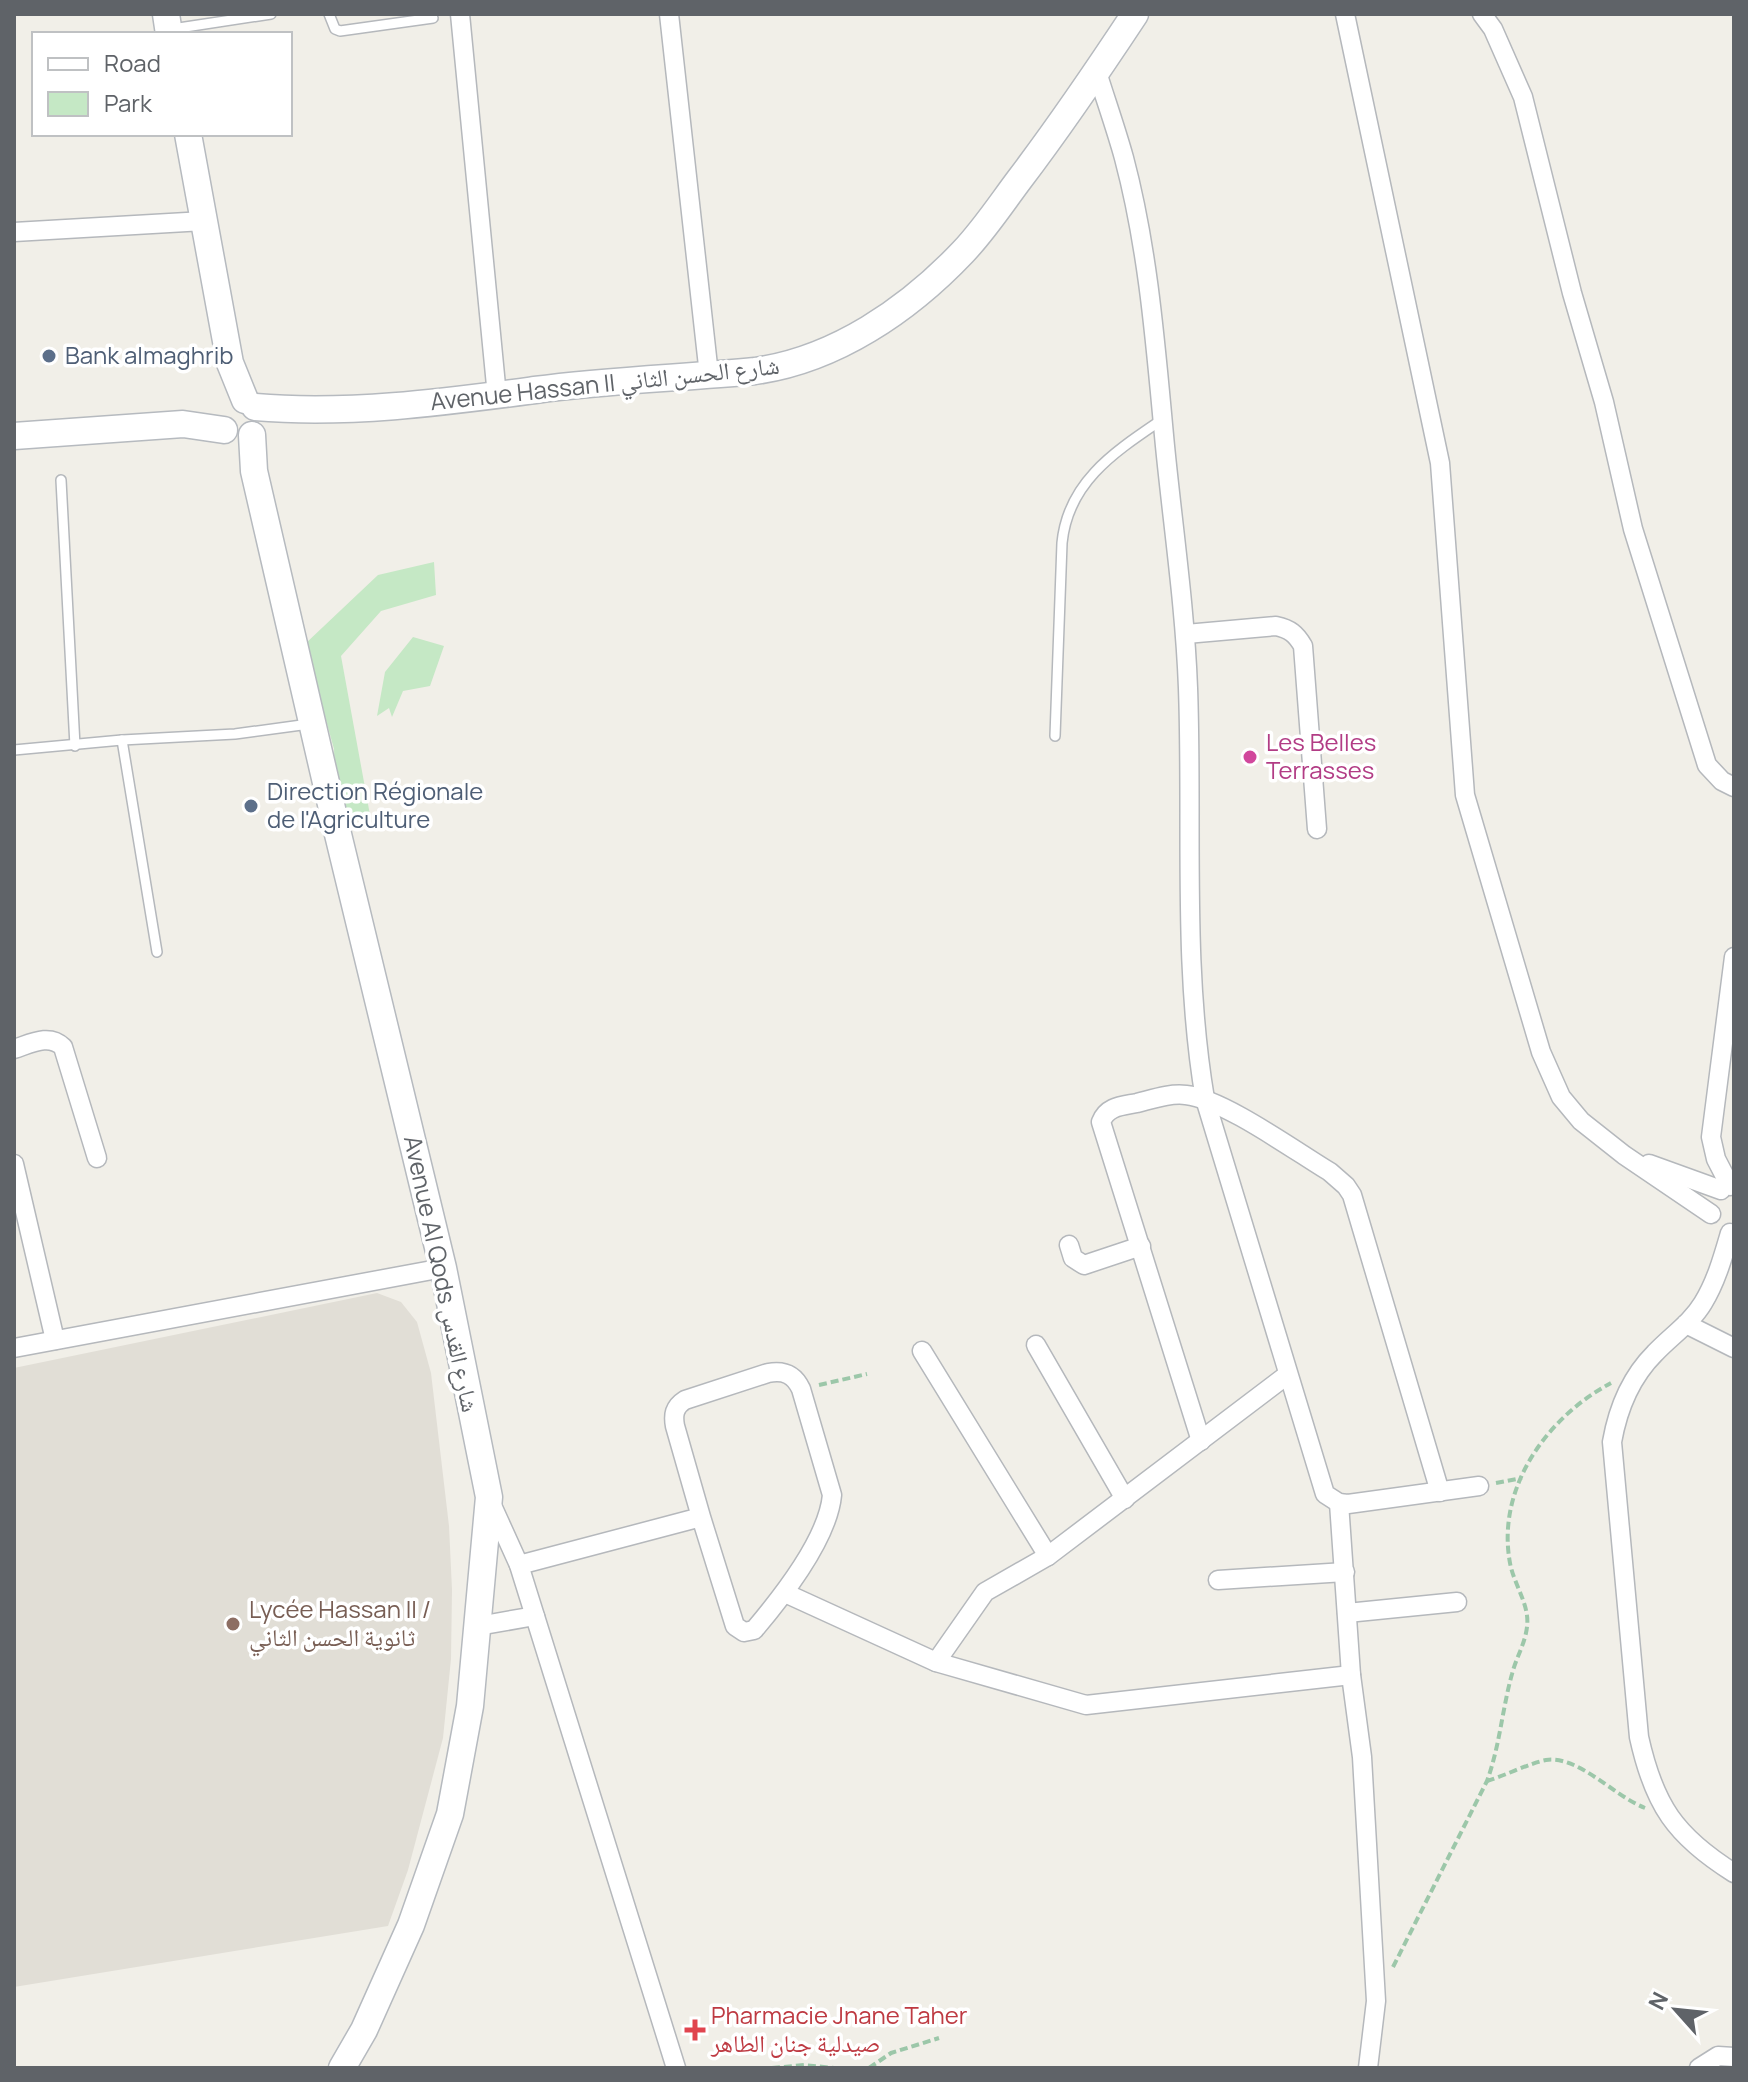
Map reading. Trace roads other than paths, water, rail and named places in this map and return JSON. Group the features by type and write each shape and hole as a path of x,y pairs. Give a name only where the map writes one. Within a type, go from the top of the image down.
{"street":[{"path":"460,14 497,396"},
{"path":"669,14 709,375"},
{"name":"Avenue Hassan II شارع الحسن الثاني","path":"14,436 240,419 709,375 776,368 822,354 888,316 965,250 1035,159 1135,14"},
{"path":"1345,14 1440,463 1465,795 1541,1052 1561,1097 1581,1121 1624,1155 1711,1214 1715,1223 1732,1233 1702,1305 1639,1373 1616,1417 1612,1442 1639,1737 1648,1778 1666,1814 1707,1856 1734,1873"},
{"path":"1482,14 1493,29 1523,97 1572,293 1604,402 1633,529 1707,765 1722,781 1734,787"},
{"path":"1097,72 1125,160 1161,387 1186,634 1191,935 1196,1045 1205,1099 1325,1494 1339,1503 1479,1486"},
{"name":"Avenue Al Qods شارع القدس","path":"188,136 240,419 443,1268 489,1497 470,1706 450,1814 400,1952 364,2030 342,2068"},
{"path":"14,232 204,221"},
{"path":"1186,634 1276,626 1288,628 1298,637 1303,646 1317,829"},
{"path":"1728,1188 1711,1137 1734,957"},
{"path":"14,1049 48,1039 57,1041 63,1047 97,1158"},
{"path":"1201,1441 1102,1129 1103,1116 1112,1108 1173,1095 1205,1099 1330,1172 1346,1186 1352,1195 1440,1492"},
{"path":"1624,1155 1728,1188"},
{"path":"14,1164 55,1340"},
{"path":"1711,1214 1715,1197 1728,1188"},
{"path":"1069,1245 1073,1258 1084,1265 1141,1246"},
{"path":"14,1348 443,1268"},
{"path":"1686,1324 1734,1348"},
{"path":"1036,1345 1125,1499"},
{"path":"922,1351 1048,1556"},
{"path":"776,1371 792,1376 801,1389 832,1495 830,1510 785,1593 754,1630 744,1632 735,1626 701,1517 675,1426 677,1406 685,1400 776,1371"},
{"path":"936,1662 985,1592 1048,1556 1287,1375"},
{"path":"489,1497 519,1565 676,2068"},
{"path":"1339,1503 1351,1675 1362,1757 1376,2001 1368,2068"},
{"path":"519,1565 701,1517"},
{"path":"1218,1580 1345,1572"},
{"path":"785,1593 936,1662 1086,1705 1351,1675"},
{"path":"1347,1613 1457,1602"},
{"path":"478,1626 535,1616"},
{"path":"1699,2068 1718,2056 1734,2057"}],"lane":[{"path":"168,26 271,14"},
{"path":"329,14 332,25 340,31 433,18"},
{"path":"1055,736 1062,543 1066,518 1079,489 1094,470 1163,418"},
{"path":"61,480 75,746"},
{"path":"14,750 235,734 312,723"},
{"path":"122,740 157,952"}],"place":[{"name":"Bank almaghrib","path":"49,356"},
{"name":"Les Belles Terrasses","path":"1250,757"},
{"name":"Direction Régionale de l'Agriculture","path":"251,806"},
{"name":"Lycée Hassan II / ثانوية الحسن الثاني","path":"233,1624"},
{"name":"Pharmacie Jnane Taher صيدلية جنان الطاهر","path":"695,2030"}]}
